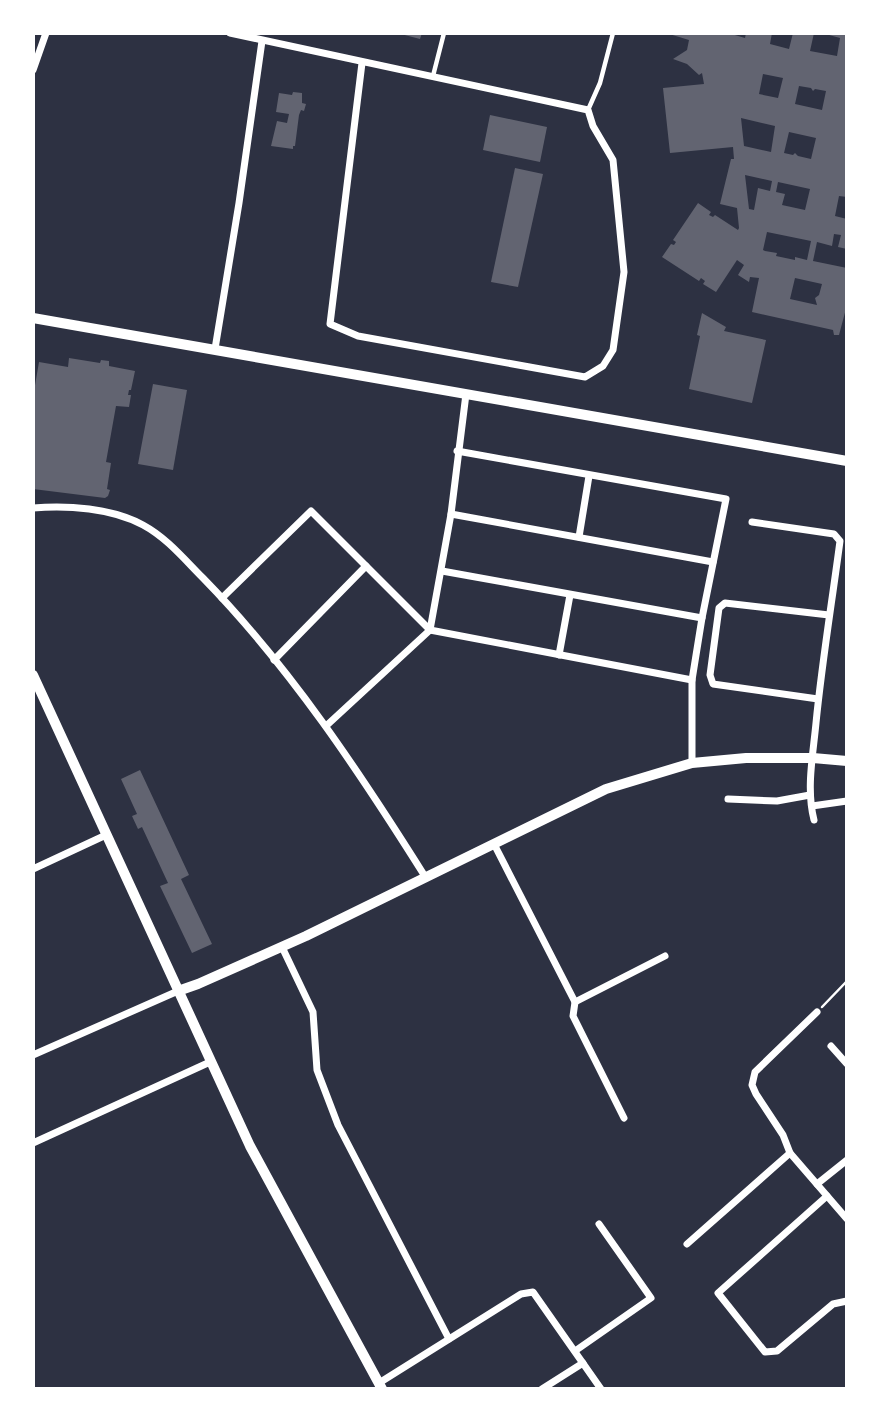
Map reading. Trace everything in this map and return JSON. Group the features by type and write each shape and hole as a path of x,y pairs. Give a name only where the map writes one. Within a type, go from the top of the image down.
{"main road":[{"path":"33,318 847,461"},
{"path":"33,675 39,700 106,835 250,1146 380,1386"}],"street":[{"path":"33,70 46,33"},
{"path":"230,33 588,110 593,126 613,160 624,272 613,350 603,366 585,377 358,336 330,324 362,63"},
{"path":"215,349 262,41"},
{"path":"326,726 430,630 442,571 466,394"},
{"path":"457,452 726,499 692,680 692,764"},
{"path":"579,537 589,477"},
{"path":"33,508 89,510 120,516 142,524 164,540 222,598 326,726 426,878"},
{"path":"222,598 311,511 430,630 692,680"},
{"path":"450,514 713,562"},
{"path":"752,522 834,534 840,541 818,699 810,795 814,820"},
{"path":"274,660 366,566"},
{"path":"442,571 702,618"},
{"path":"559,655 569,595"},
{"path":"818,699 713,684 710,675 719,608 725,603 829,615"},
{"path":"33,1055 282,947 606,789 692,764 746,758 847,761"},
{"path":"728,799 777,801 810,795"},
{"path":"812,806 847,801"},
{"path":"33,869 106,835"},
{"path":"494,844 575,1002 573,1016 624,1118"},
{"path":"282,947 313,1012 317,1069 338,1125 449,1339"},
{"path":"575,1002 665,956"},
{"path":"817,1012 752,1078 756,1094 783,1135 790,1153 847,1219"},
{"path":"831,1046 847,1064"},
{"path":"33,1143 210,1062"},
{"path":"687,1244 790,1153"},
{"path":"817,1184 847,1160"},
{"path":"827,1196 718,1293 765,1352 777,1351 833,1304 847,1301"},
{"path":"575,1351 650,1298 600,1224"},
{"path":"380,1386 521,1294 533,1292 601,1389"},
{"path":"542,1389 583,1363"}],"lane":[{"path":"433,76 444,33"},
{"path":"588,110 600,83 613,33"}],"path":[{"path":"817,1012 847,981"}],"building":[{"path":"397,33 422,33 420,39"},
{"path":"666,33 728,33 745,38 746,33 772,33 770,44 789,49 793,33 814,33 810,51 837,56 840,38 822,33 847,33 847,197 839,196 835,216 847,219 847,249 838,247 841,235 834,234 832,246 817,242 813,261 847,268 847,305 839,335 834,335 833,330 752,312 759,278 750,277 749,282 738,275 744,265 737,260 716,292 703,284 705,281 701,278 699,281 662,257 671,244 676,242 673,240 698,203 711,212 709,215 715,215 738,230 739,228 737,208 720,204 731,159 734,159 733,147 670,153 663,88 704,84 702,73 699,75 687,64 673,59 687,50 689,40","holes":["763,74 783,78 778,98 759,94","799,86 811,88 813,91 826,91 822,110 795,104","741,118 775,126 771,152 744,146","789,132 816,138 811,159 795,153 784,153","745,175 772,181 770,191 758,188 754,210 749,209","778,182 810,189 805,210 782,205 785,194 776,192","767,232 811,241 807,260 776,256 777,253 765,251","795,278 822,284 819,295 815,298 817,305 790,299"]},
{"path":"293,92 302,93 302,103 306,104 299,115 295,146 293,149 271,146 277,121 287,123 289,114 276,112 279,93 292,95"},
{"path":"490,115 547,127 540,162 483,150"},
{"path":"515,168 543,174 518,287 491,282"},
{"path":"702,313 726,327 724,331 766,340 752,403 689,389"},
{"path":"69,358 100,363 101,360 109,361 109,366 135,371 128,395 131,395 129,407 116,406 106,462 111,463 107,489 110,490 105,498 33,489 33,397 39,362 68,367"},
{"path":"153,384 187,390 173,470 138,464"},
{"path":"140,770 189,875 181,879 212,944 192,953 160,886 168,883 142,827 138,829 132,816 137,814 121,779"}]}
